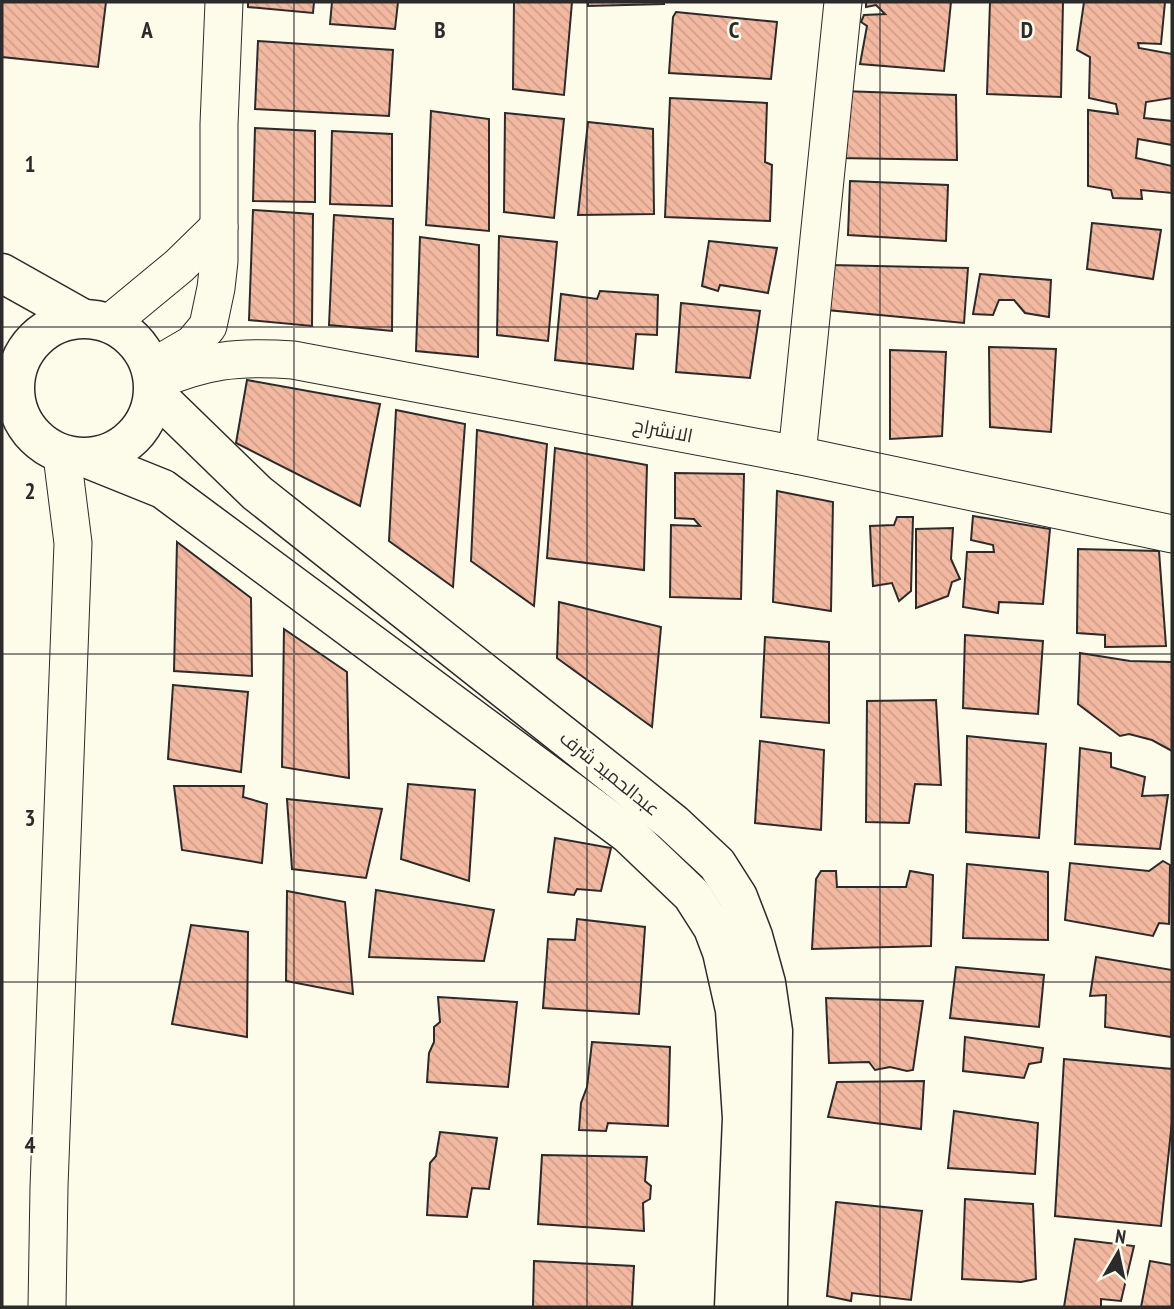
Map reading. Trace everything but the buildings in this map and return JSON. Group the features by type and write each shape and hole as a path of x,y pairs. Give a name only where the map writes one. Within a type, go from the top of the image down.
{"main road":[{"path":"2,273 136,341 153,381 149,413 140,431 124,445 106,455 74,456 43,445 28,430 10,403 17,368 26,349 41,333 60,323 96,321"},
{"name":"عبدالحميد شرف","path":"153,381 257,493 646,800 717,864 738,897 753,936 766,983 773,1031 768,1307"},
{"name":"عبدالحميد شرف","path":"74,456 163,489 628,834 692,895 713,928 723,952 734,1010 741,1118 734,1307"}],"street":[{"path":"153,381 193,344 208,326 219,261 219,124 224,2"},
{"path":"796,455 843,2"},
{"path":"96,321 179,266 219,227"},
{"name":"الانشراح","path":"153,381 187,368 221,360 257,357 293,360 796,455 1172,534"},
{"path":"47,1307 74,456"}]}
